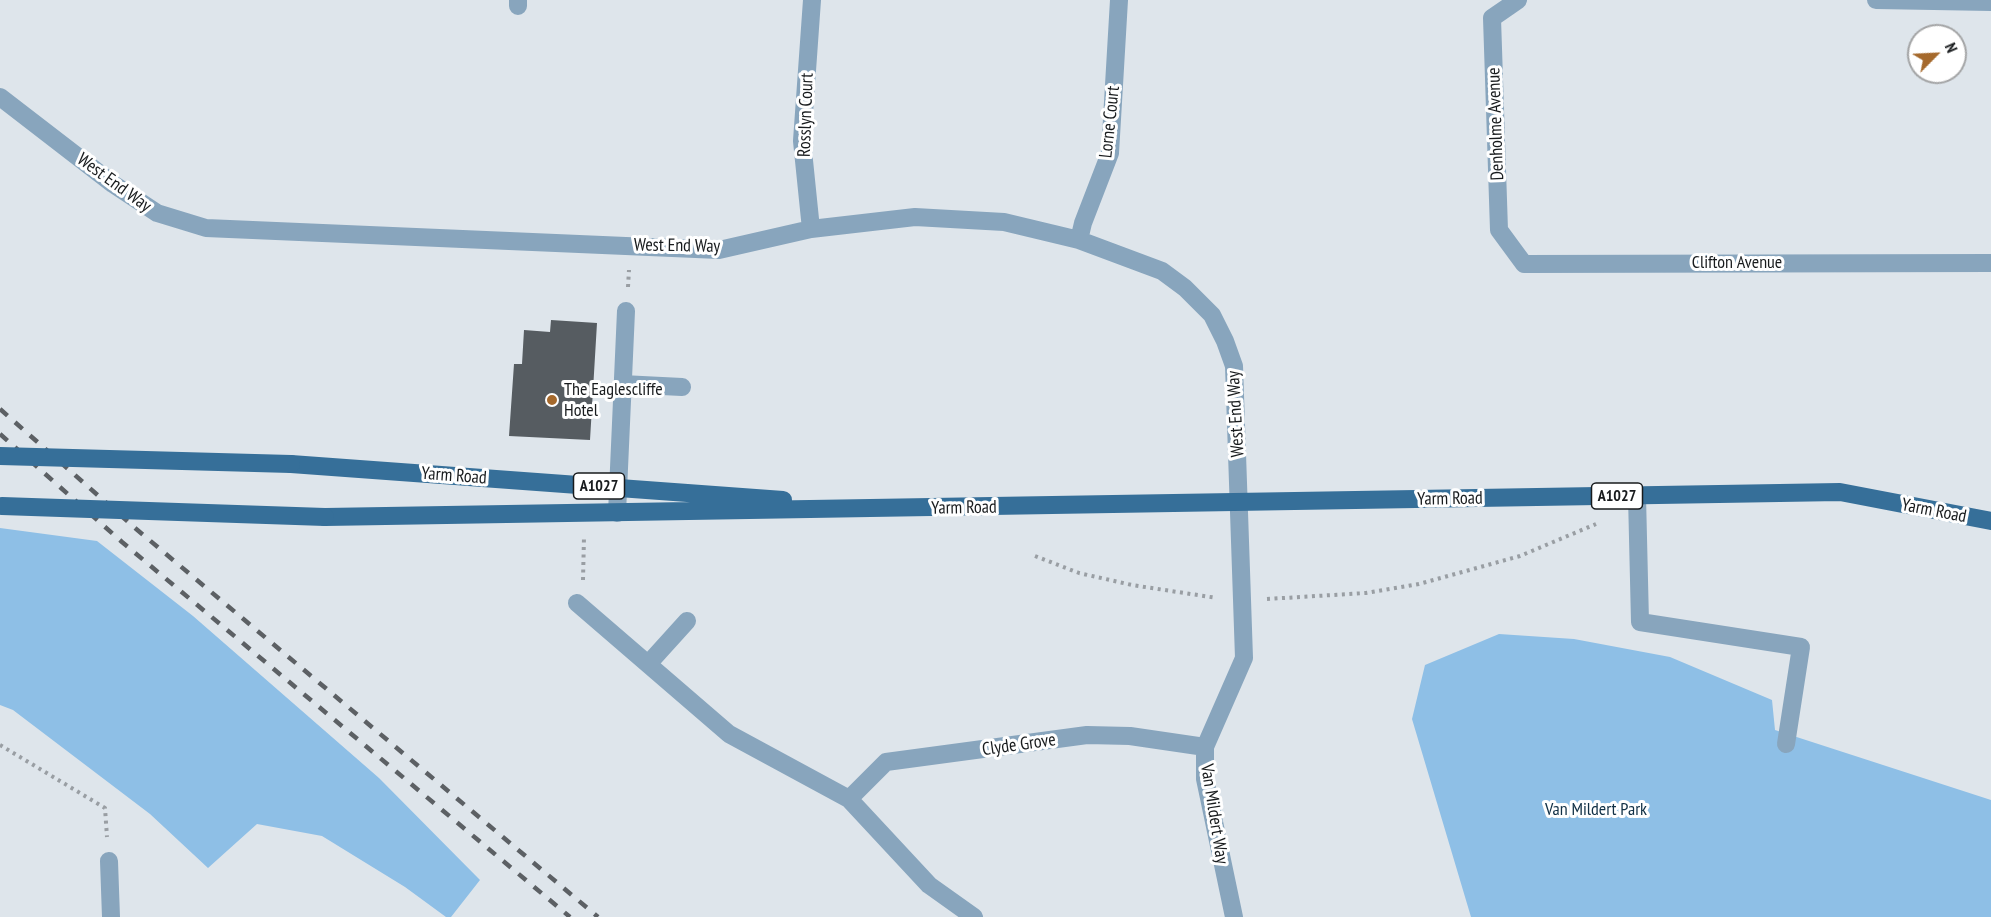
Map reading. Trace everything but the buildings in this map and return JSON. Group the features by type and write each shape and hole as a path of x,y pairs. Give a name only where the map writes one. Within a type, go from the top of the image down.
{"main road":[{"name":"Yarm Road","path":"0,456 291,464 907,509"},
{"name":"Yarm Road","path":"1,506 325,517 1840,492 1991,521"}],"street":[{"name":"Rosslyn Court","path":"811,229 802,141 812,0"},
{"name":"Lorne Court","path":"1079,240 1083,223 1110,153 1119,0"},
{"name":"Denholme Avenue","path":"1499,230 1492,18 1518,0"},
{"path":"1876,0 1991,2"},
{"name":"West End Way","path":"0,97 113,184 156,213 206,228 719,250 811,229 915,217 1004,222 1079,240 1162,271 1185,288 1212,315 1234,366 1240,503"},
{"name":"Clifton Avenue","path":"1499,230 1524,264 1991,263"},
{"path":"617,513 626,312"},
{"path":"622,384 682,387"},
{"path":"1637,496 1640,622 1801,647 1786,744"},
{"name":"Van Mildert Way","path":"1233,917 1205,779 1205,747 1244,658 1240,503"},
{"path":"578,603 729,734 849,799 929,885 974,917"},
{"path":"649,663 687,621"},
{"name":"Clyde Grove","path":"849,799 886,762 1088,735 1130,736 1205,747"},
{"path":"109,861 111,917"}],"path":[{"path":"626,312 630,246"},
{"path":"1267,599 1366,592 1419,584 1520,556 1605,520"},
{"path":"583,583 585,533"},
{"path":"1035,556 1079,573 1132,585 1224,599"},
{"path":"0,745 105,808 109,861"}],"green space":[{"path":"0,528 97,541 193,616 379,778 480,880 451,917 446,917 405,887 322,836 257,824 208,868 150,814 13,710 0,705"},
{"name":"Van Mildert Park","path":"1499,634 1574,639 1670,657 1772,700 1775,730 1991,800 1991,917 1471,917 1412,719 1425,665"}],"railway":[{"path":"0,409 135,528 598,917"},
{"path":"0,434 122,542 570,917"}],"place":[{"name":"The Eaglescliffe Hotel","path":"552,400"}]}
